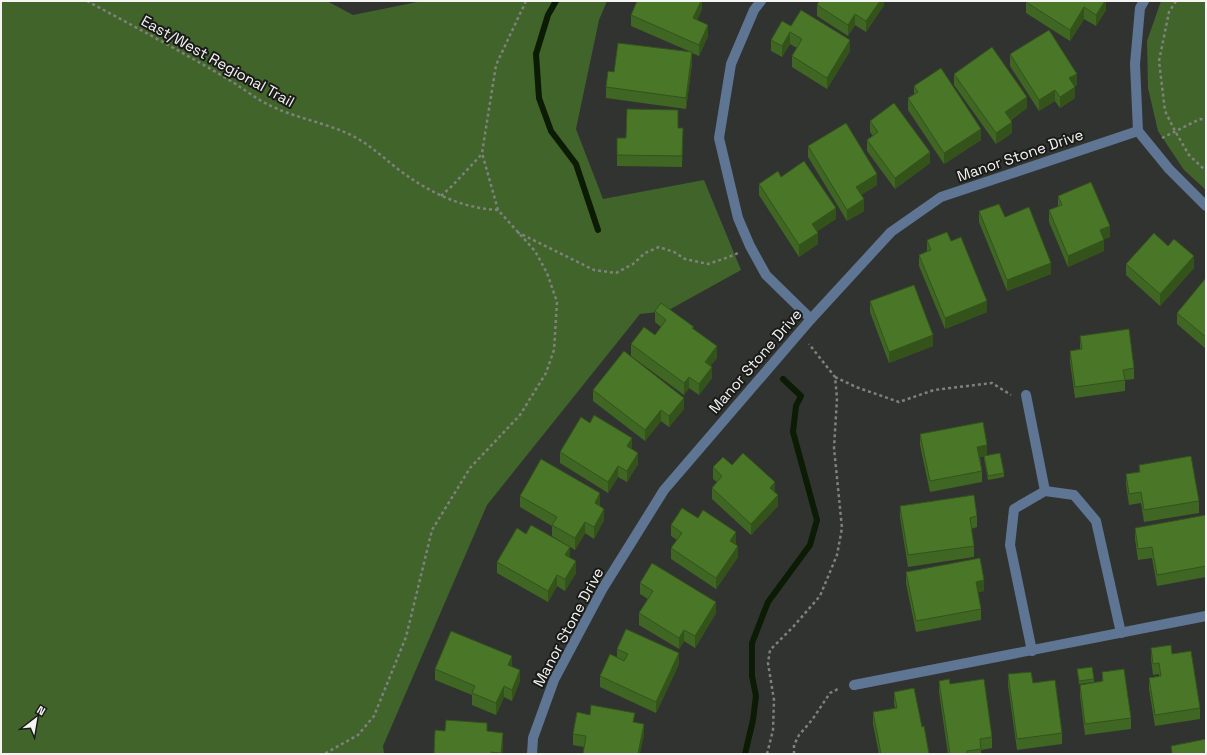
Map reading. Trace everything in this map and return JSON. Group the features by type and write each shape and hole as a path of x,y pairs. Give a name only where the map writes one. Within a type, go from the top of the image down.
{"street":[{"path":"761,1 754,10 731,64 719,138 738,218 750,246 766,275 811,319"},
{"path":"1144,1 1140,8 1135,64 1138,131 1169,169 1206,206"},
{"name":"Manor Stone Drive","path":"532,754 532,738 554,680 603,588 664,490 811,319 891,232 941,197 1138,131"},
{"path":"1026,395 1045,492"},
{"path":"1032,651 1010,545 1014,509 1045,492 1074,494 1096,521 1121,633"},
{"path":"854,685 1206,616"}],"path":[{"name":"East/West Regional Trail","path":"87,1 161,40 265,103 294,116 330,127 352,136 370,146 399,170 430,191 465,206 483,210 498,210"},
{"path":"324,754 358,735 374,716 406,637 432,530 470,468 520,415 546,373 554,350 557,302 547,272 534,251 498,210 482,153 496,65 526,1"},
{"path":"1176,1 1169,12 1159,61 1166,111 1175,131 1189,155 1206,171"},
{"path":"1149,145 1200,119 1206,120"},
{"path":"441,196 482,153"},
{"path":"515,230 594,270 616,273 633,264 645,253 660,247 674,252 685,259 708,264 729,257 750,246"},
{"path":"811,319 807,341 835,377 856,387 899,402 934,390 992,383 1018,400 1026,395"},
{"path":"768,754 773,730 774,700 768,663 770,650 793,628 820,596 837,555 842,528 834,448 837,398 835,377"},
{"path":"794,754 794,745 799,735 812,720 830,693 840,687 854,685"}],"green space":[{"path":"1,1 327,1 353,15 422,1 607,1 599,20 576,129 603,199 704,180 741,270 667,311 640,314 487,505 383,746 384,754 1,754"},
{"path":"1161,1 1206,1 1206,190 1184,170 1158,131 1148,88 1147,41"}],"building":[{"path":"637,1 701,1 693,18 708,25 699,45 631,15"},
{"path":"819,1 880,1 866,21 855,14 848,25 817,5"},
{"path":"1026,1 1105,1 1096,15 1084,7 1070,30"},
{"path":"801,10 850,40 827,78 792,56 802,39 790,32 782,46 771,40 782,21 791,26"},
{"path":"1049,30 1077,74 1069,78 1075,87 1060,97 1055,90 1039,100 1010,54"},
{"path":"618,43 692,52 686,98 606,87 608,71 614,72"},
{"path":"992,47 1027,97 1005,112 1012,122 996,133 954,74"},
{"path":"941,68 981,129 944,153 908,98 918,92 914,86"},
{"path":"894,103 930,152 895,178 867,140 878,132 870,121"},
{"path":"627,109 678,110 678,128 683,128 682,156 617,155 617,138 626,138"},
{"path":"846,123 877,174 856,187 864,199 847,210 808,146"},
{"path":"804,161 836,208 812,224 818,233 799,245 759,184 778,171 781,177"},
{"path":"1091,182 1110,226 1100,230 1104,240 1068,256 1049,210 1062,205 1058,196"},
{"path":"999,204 1005,217 1029,207 1051,263 1007,280 979,211"},
{"path":"947,232 951,241 961,237 987,301 945,318 919,255 931,250 927,240"},
{"path":"1154,233 1168,246 1174,239 1194,256 1160,294 1126,264"},
{"path":"1205,279 1206,280 1206,337 1177,313"},
{"path":"914,285 933,335 889,352 870,301"},
{"path":"661,303 717,346 705,362 712,367 699,384 689,377 684,383 631,344 644,327 655,335 666,320 655,311"},
{"path":"1129,329 1134,368 1123,370 1125,380 1075,387 1070,351 1082,349 1080,336"},
{"path":"624,351 684,398 669,416 661,410 645,430 593,390"},
{"path":"594,415 632,438 627,446 638,453 627,471 618,466 608,482 560,452 581,417 590,423"},
{"path":"983,422 987,445 977,447 982,471 930,481 920,434"},
{"path":"743,453 775,482 770,488 778,495 751,524 712,488 722,476 713,467 723,457 732,465"},
{"path":"1000,453 1004,473 988,476 984,456"},
{"path":"1191,456 1199,501 1144,510 1141,492 1129,494 1126,474 1140,472 1139,465"},
{"path":"541,459 600,493 595,503 604,509 594,527 585,522 575,538 552,525 557,517 520,496"},
{"path":"974,495 977,516 970,518 974,546 908,555 900,506"},
{"path":"682,508 698,518 703,510 736,532 730,541 738,546 716,578 671,548 682,533 671,525"},
{"path":"1206,515 1206,566 1157,575 1152,547 1138,549 1135,528"},
{"path":"531,525 570,547 565,555 576,561 565,579 557,575 548,591 497,562 517,528 526,534"},
{"path":"980,558 984,580 976,582 981,609 916,621 906,572"},
{"path":"652,563 716,602 695,636 684,630 679,638 639,613 653,591 640,583"},
{"path":"626,629 679,653 656,702 600,676 610,654 624,661 628,654 617,649"},
{"path":"451,631 512,656 508,665 520,670 512,690 504,686 496,703 472,693 475,686 435,669"},
{"path":"1171,645 1172,654 1191,651 1200,708 1155,715 1149,678 1161,676 1159,663 1153,664 1151,648"},
{"path":"1092,667 1094,679 1079,681 1077,669"},
{"path":"1124,669 1131,718 1085,724 1080,685 1103,681 1102,672"},
{"path":"1031,672 1033,683 1055,680 1062,733 1017,739 1008,674"},
{"path":"949,679 950,684 984,679 992,737 980,739 981,749 967,751 967,754 950,754 939,681"},
{"path":"914,688 922,727 924,726 929,754 881,754 873,712 897,708 894,692"},
{"path":"591,705 635,713 633,722 644,724 638,754 583,754 586,736 573,734 577,712 590,715"},
{"path":"446,720 487,723 487,731 503,733 501,753 434,754 435,730 445,731"},
{"path":"1206,739 1206,754 1172,754 1171,746"}],"waterway":[{"path":"556,1 548,15 536,54 539,98 551,131 576,164 598,230"},
{"path":"745,754 753,720 756,696 752,676 752,643 768,602 810,545 817,520 793,432 796,406 801,396 783,379"}]}
